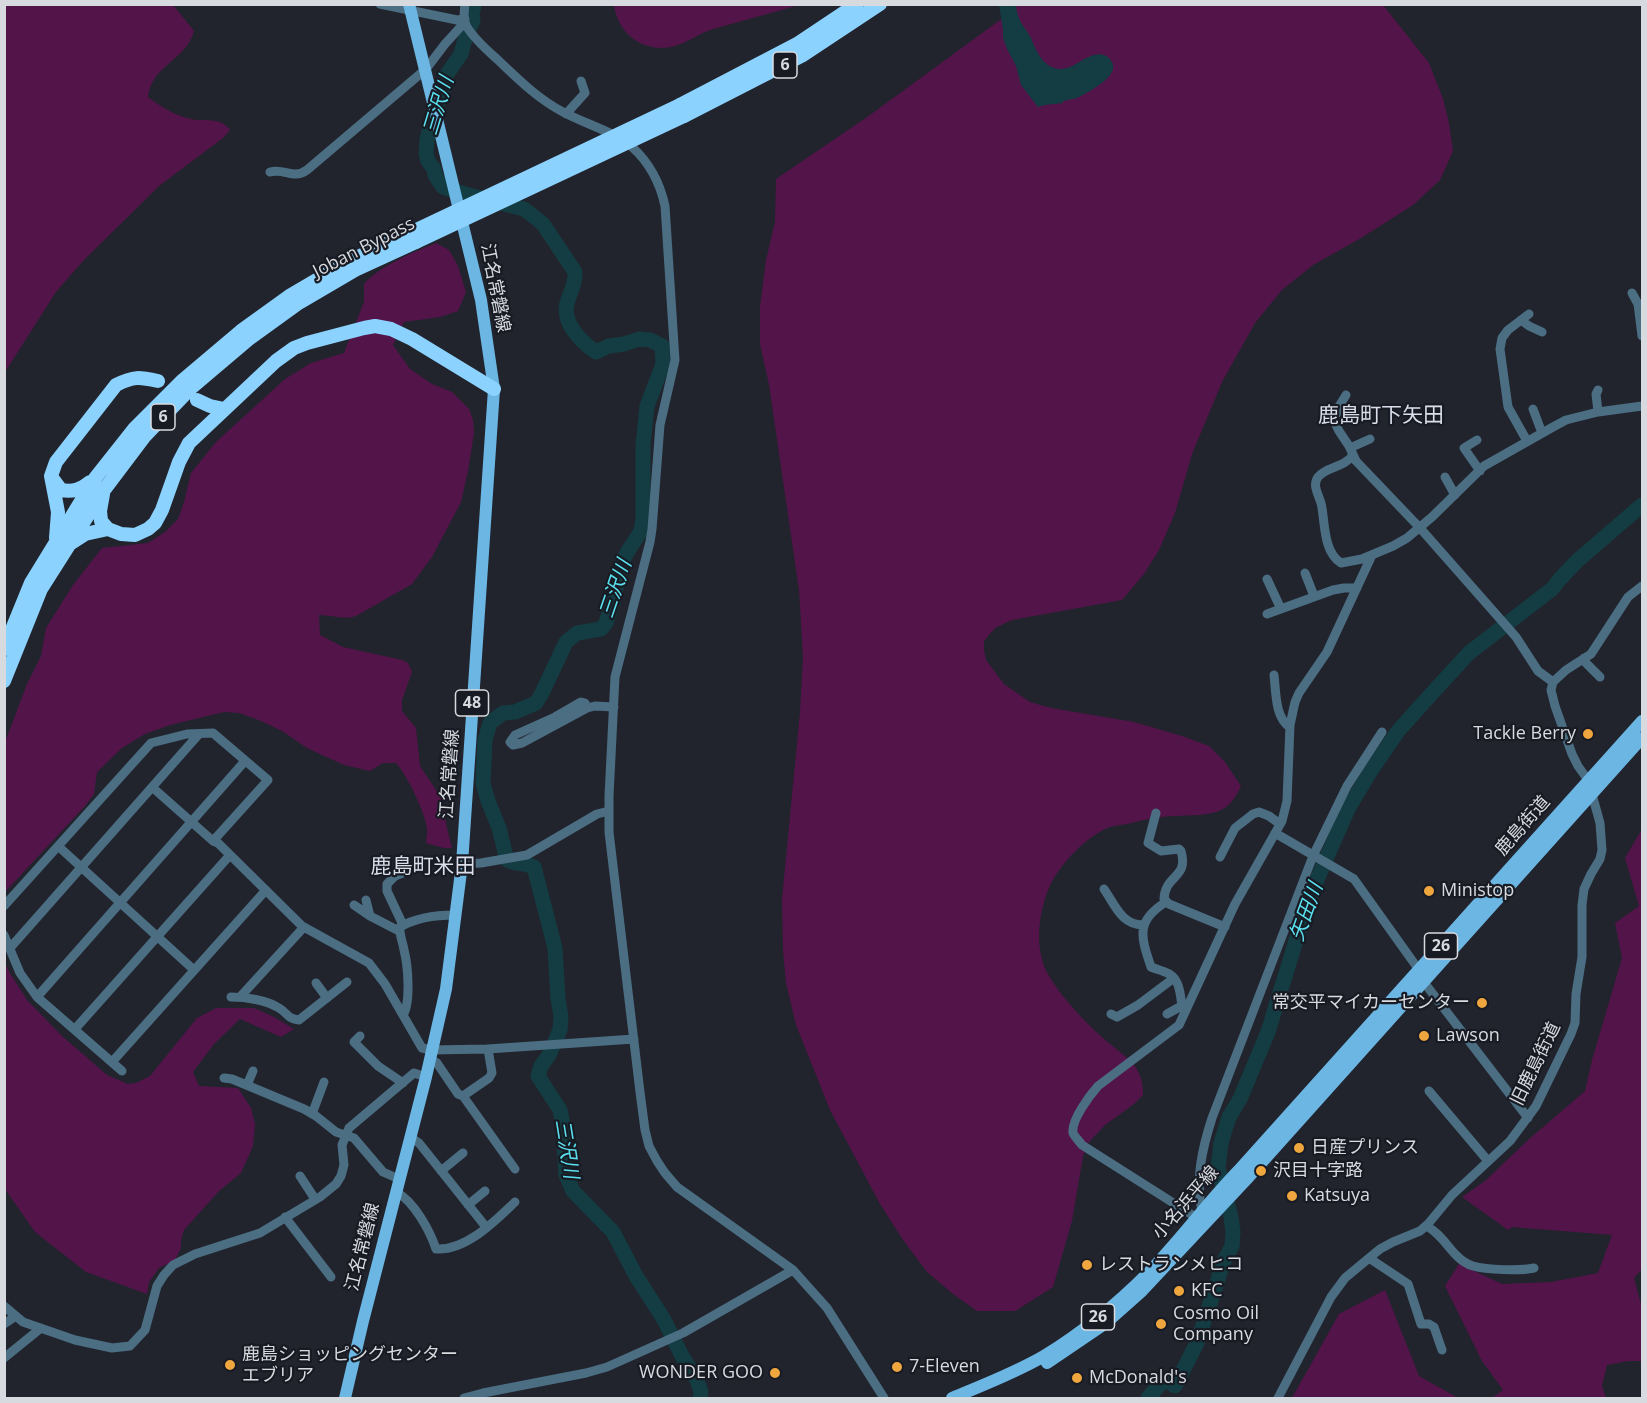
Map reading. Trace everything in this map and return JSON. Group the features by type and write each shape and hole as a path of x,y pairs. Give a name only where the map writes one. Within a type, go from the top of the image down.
{"highway":[{"name":"Joban Bypass","path":"682,110 797,44 857,4"},
{"name":"Joban Bypass","path":"4,649 31,583 144,438 191,388 250,338 297,303 414,237 804,55 880,4"},
{"name":"Joban Bypass","path":"4,681 41,589 96,477 134,429 183,380 242,331 291,295 349,261 414,237"},
{"path":"104,490 100,511 101,521 108,529 121,534 135,535 147,530 155,523 162,510 184,450 198,433 276,361 294,348 307,343 375,326 391,329 494,389"},
{"path":"108,529 85,534 62,543 51,476 56,462 116,385 130,378 140,377 158,381"},
{"path":"197,400 224,409"},
{"path":"51,476 61,490 69,491 80,490 96,477"}],"main road":[{"name":"江名常磐線","path":"345,1398 351,1366 426,1077 446,988 462,864 494,389 481,300 410,7"},
{"name":"鹿島街道","path":"1239,1170 1421,976 1588,780 1642,721"},
{"name":"26","path":"1421,976 1642,738"},
{"name":"小名浜平線","path":"952,1398 1008,1375 1044,1356 1108,1309 1147,1274 1204,1215 1240,1185 1421,976"},
{"name":"小名浜平線","path":"972,1398 1037,1369 1106,1323 1142,1291 1204,1215 1214,1196 1239,1170"}],"street":[{"path":"380,4 410,7 457,20 465,20"},
{"path":"465,4 465,20 477,40 529,89 566,114 622,140 639,153 650,167 662,190 665,206 675,360 660,425 651,536 615,677 609,811 609,832 645,1130 649,1146 657,1161 677,1187 793,1270 827,1308 884,1398"},
{"path":"270,172 278,170 293,175 301,174 426,69 465,20"},
{"path":"566,114 585,93 580,81"},
{"path":"1632,293 1638,304 1642,336"},
{"path":"1527,441 1508,407 1500,355 1501,343 1505,335 1511,327 1529,314"},
{"path":"1521,320 1542,332"},
{"path":"1598,390 1596,394 1598,412"},
{"path":"1346,395 1331,423 1356,461 1420,528 1497,615 1516,637 1538,671 1553,682 1566,670 1591,654 1628,597 1642,586"},
{"path":"1370,439 1352,452 1346,463 1317,478 1315,488 1323,509 1326,537 1337,561 1341,563 1372,555 1407,538 1493,461 1566,420 1598,412 1642,406"},
{"path":"1533,409 1542,433"},
{"path":"1477,440 1464,448 1480,471"},
{"path":"1445,477 1455,495"},
{"path":"1204,1215 1082,1145 1073,1134 1075,1121 1093,1091 1177,1028 1186,1004 1235,904 1280,824 1287,801 1290,727 1293,710 1299,693 1327,652 1372,555"},
{"path":"1305,573 1314,596"},
{"path":"1267,579 1281,609"},
{"path":"1267,614 1314,596 1344,588 1357,588"},
{"path":"1584,658 1600,677"},
{"path":"1274,675 1280,712 1285,724 1290,727"},
{"name":"旧鹿島街道","path":"1278,1398 1331,1297 1345,1278 1380,1249 1420,1231 1452,1195 1510,1141 1528,1118 1571,1034 1575,1023 1576,994 1582,957 1584,889 1600,859 1602,850 1600,823 1592,793 1588,780 1572,754 1555,706 1551,690 1553,682"},
{"path":"587,708 585,703 581,702 515,735 510,742 513,745 522,743 587,708 614,707"},
{"path":"1204,1215 1198,1187 1200,1160 1212,1118 1313,856 1347,786 1382,732"},
{"path":"4,906 151,742 187,734 213,733 267,780 213,841"},
{"path":"10,948 200,734"},
{"path":"37,997 245,761"},
{"path":"152,787 218,843 304,927 369,963 385,984 422,1047 431,1055 458,1094 463,1096 515,1169"},
{"path":"462,864 527,855 597,814 609,811"},
{"path":"1221,857 1235,828 1256,812 1280,824"},
{"path":"1156,813 1148,843 1161,851 1181,850 1183,862 1180,873 1169,882 1164,899 1166,902 1225,927"},
{"path":"1275,833 1354,879 1421,976 1528,1118"},
{"path":"58,846 194,970"},
{"path":"75,1029 230,855"},
{"path":"403,1015 407,1008 409,995 405,952 401,928 387,891 387,884 395,876 418,867"},
{"path":"1104,889 1127,921 1135,925 1144,925"},
{"path":"111,1062 266,890"},
{"path":"366,900 370,916"},
{"path":"1166,902 1152,912 1142,932 1151,967 1166,972 1174,978 1186,1004"},
{"path":"354,905 370,916 401,928 424,918 455,915"},
{"path":"304,927 235,997 258,1000 279,1008 290,1018 299,1020 347,982"},
{"path":"4,935 20,973 37,997 122,1071"},
{"path":"1111,1014 1117,1017 1138,1005 1174,978"},
{"path":"316,983 327,998"},
{"path":"1167,1014 1186,1004"},
{"path":"360,1036 354,1042 378,1065 403,1083"},
{"path":"431,1055 634,1039"},
{"path":"463,1096 489,1078 492,1073 488,1049"},
{"path":"247,1085 253,1071"},
{"path":"4,1306 23,1322 75,1340 112,1348 130,1346 145,1330 158,1286 173,1265 195,1254 260,1233 336,1184 344,1165 342,1145 349,1128 414,1073 426,1077"},
{"path":"224,1077 312,1114 330,1129 354,1138 398,1186 428,1228 436,1249 444,1250 457,1246 486,1227 515,1202"},
{"path":"312,1114 324,1082"},
{"path":"1429,1091 1488,1161"},
{"path":"410,1137 418,1143 486,1227"},
{"path":"441,1171 463,1153"},
{"path":"300,1176 315,1199"},
{"path":"468,1205 485,1191"},
{"path":"285,1217 331,1277"},
{"path":"1426,1226 1432,1229 1458,1257 1472,1266 1524,1270 1534,1268"},
{"path":"1369,1258 1408,1284 1421,1324 1434,1327 1442,1350"},
{"path":"464,1398 607,1367 683,1333 793,1270"},
{"path":"4,1324 16,1316"},
{"path":"4,1358 40,1328"}],"shaded area":[{"path":"5,4 173,5 194,31 184,49 156,77 148,97 179,115 190,119 217,121 230,130 223,138 159,186 83,261 56,292 5,372"},
{"path":"614,4 799,5 713,29 675,46 664,48 644,44 627,33 621,25"},
{"path":"999,5 1015,5 1020,21 1037,51 1050,66 1062,69 1100,54 1112,62 1113,70 1110,75 1106,80 1077,98 1038,107 1021,85 1016,66 1007,49 1003,38"},
{"path":"1018,5 1383,5 1429,63 1443,99 1453,151 1440,180 1413,205 1313,265 1282,290 1255,323 1222,382 1192,454 1175,513 1159,550 1144,574 1122,600 1012,620 995,628 984,641 986,660 1004,684 1030,702 1051,708 1134,722 1209,746 1225,762 1241,786 1231,802 1216,812 1158,817 1105,829 1090,838 1071,856 1049,887 1042,912 1039,939 1044,965 1060,993 1074,1009 1136,1068 1140,1076 1143,1095 1105,1125 1089,1142 1083,1156 1072,1221 1053,1287 1015,1311 977,1311 927,1272 880,1204 830,1110 796,1025 786,983 782,899 803,657 799,590 769,385 760,344 760,307 766,260 775,222 776,179 870,115"},
{"path":"436,243 449,250 458,266 466,292 458,311 440,317 404,322 393,345 410,369 432,384 452,392 469,409 474,433 461,502 432,557 412,584 356,616 319,615 320,635 343,647 408,663 412,672 402,700 402,711 416,728 420,766 442,799 452,848 426,843 427,831 423,813 410,785 396,763 383,763 370,771 344,765 307,748 282,731 261,721 239,713 224,712 170,725 145,734 122,748 97,772 94,794 85,806 5,892 5,742 27,684 41,656 46,628 73,585 102,548 148,543 165,532 178,519 191,473 216,442 285,379 311,363 344,353 364,302 364,284 388,265"},
{"path":"1642,829 1642,1269 1634,1278 1642,1308 1642,1361 1607,1365 1602,1386 1606,1398 1492,1398 1503,1390 1482,1361 1445,1286 1459,1264 1502,1284 1551,1282 1598,1273 1612,1235 1512,1227 1508,1230 1462,1197 1485,1181 1585,1091 1622,958 1615,923 1639,906 1625,858"},
{"path":"4,961 27,1000 62,1036 107,1075 128,1084 150,1076 197,1018 216,1008 254,1008 294,1029 281,1037 240,1019 214,1044 193,1072 199,1086 238,1088 251,1108 255,1124 253,1146 241,1173 219,1191 184,1230 181,1248 175,1260 159,1268 149,1282 147,1294 86,1272 35,1232 5,1189"},
{"path":"1385,1290 1419,1376 1458,1398 1292,1398 1339,1314"}],"waterway":[{"name":"三沢川","path":"474,4 473,21 461,54 447,74 427,139 426,153 435,175 443,187 524,209 543,224 575,272 566,308 569,323 578,336 596,352 609,346 639,339 650,340 662,346 663,364 647,406 643,445 641,531 621,564 606,623 601,629 577,633 566,642 536,703 515,712 503,713 490,723 485,740 483,783 499,828 507,860 534,867 555,948 561,1016 560,1030 538,1076 560,1110 566,1175 573,1191 613,1232 697,1380 701,1392 700,1398"},
{"name":"矢田川","path":"1148,1398 1161,1383 1167,1381 1175,1386 1197,1343 1224,1261 1232,1246 1231,1217 1218,1168 1221,1143 1229,1117 1240,1099 1268,1032 1302,921 1348,809 1398,731 1469,653 1552,589 1577,561 1642,505"}],"place":[{"name":"Tackle Berry","path":"1588,734"},
{"name":"Ministop","path":"1429,891"},
{"name":"常交平マイカーセンター","path":"1482,1003"},
{"name":"Lawson","path":"1424,1036"},
{"name":"日産プリンス","path":"1299,1148"},
{"name":"沢目十字路","path":"1261,1171"},
{"name":"Katsuya","path":"1292,1196"},
{"name":"レストランメヒコ","path":"1087,1265"},
{"name":"KFC","path":"1179,1291"},
{"name":"Cosmo Oil Company","path":"1161,1324"},
{"name":"鹿島ショッピングセンター エブリア","path":"230,1365"},
{"name":"7-Eleven","path":"897,1367"},
{"name":"WONDER GOO","path":"775,1373"},
{"name":"McDonald's","path":"1077,1378"}],"district":[{"name":"鹿島町下矢田","path":"1381,416"},
{"name":"鹿島町米田","path":"423,867"}]}
